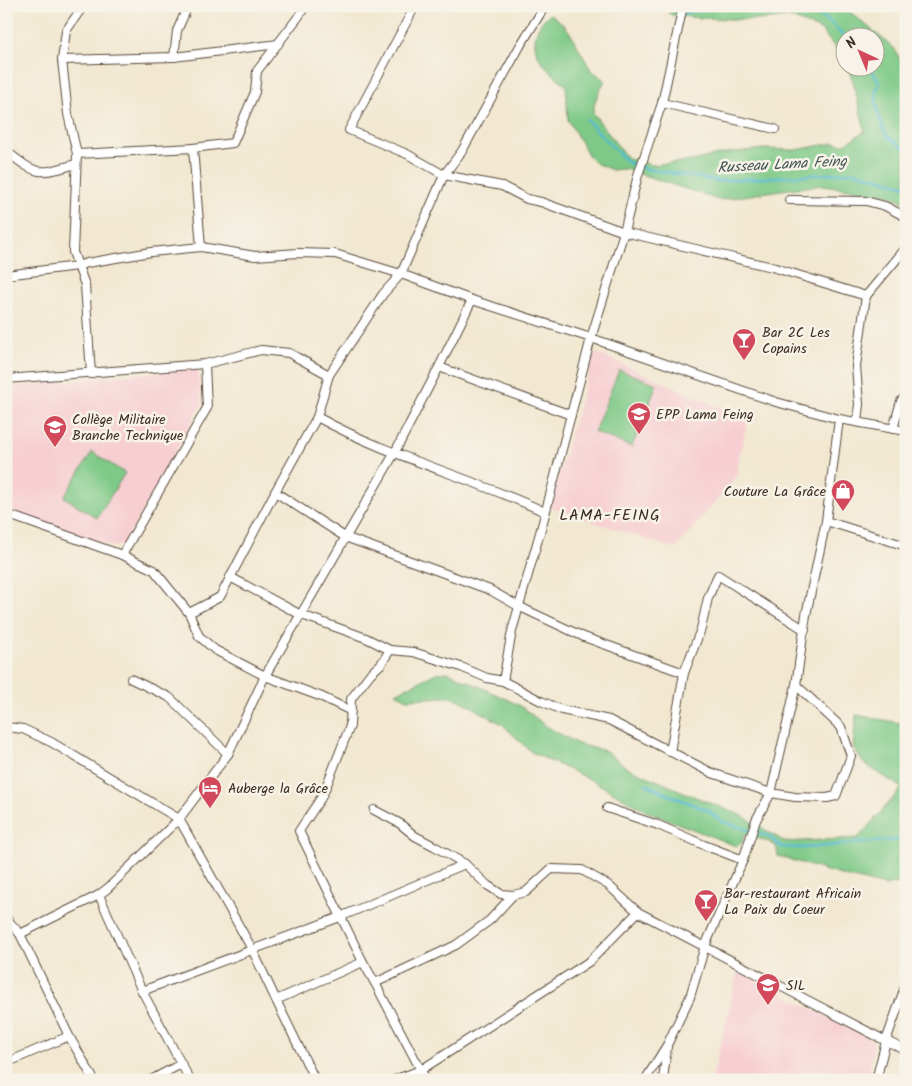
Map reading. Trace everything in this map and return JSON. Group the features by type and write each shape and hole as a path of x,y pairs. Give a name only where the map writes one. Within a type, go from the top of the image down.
{"street":[{"path":"83,6 66,31 62,60 68,114 77,154 73,252 85,285 91,374"},
{"path":"174,57 177,31 188,6"},
{"path":"77,154 193,148 233,143 256,92 257,72 300,16 305,6"},
{"path":"415,6 349,130 407,154 444,176 502,186 527,199 541,202 624,232 772,267 866,296"},
{"path":"189,613 220,597 317,417 328,375 383,294 401,274 444,176 462,151 520,46 545,6"},
{"path":"503,681 506,657 518,606 545,512 590,338 624,232 638,175 662,103 683,6"},
{"path":"62,60 174,57 278,44"},
{"path":"662,103 775,129"},
{"path":"193,148 201,247"},
{"path":"6,151 28,168 46,173 76,164"},
{"path":"789,200 866,201 885,206 906,217"},
{"path":"6,275 77,266 151,252 201,247 255,256 298,253 335,254 401,274 472,300 590,338 776,402 839,419 906,431"},
{"path":"857,422 859,404 856,366 866,296 906,248"},
{"path":"20,934 108,888 179,819 228,754 264,676 394,454 472,300"},
{"path":"6,379 205,364 262,350 289,353 328,375"},
{"path":"122,555 207,408 205,364"},
{"path":"439,367 571,415"},
{"path":"893,429 901,401 906,396"},
{"path":"317,417 394,454 499,492 545,512"},
{"path":"645,1078 667,1045 690,997 705,946 743,860 756,820 771,793 796,685 826,521 839,419"},
{"path":"275,492 345,538 490,590 518,606 584,637 684,673"},
{"path":"6,511 9,515 122,555 154,570 189,613 198,636 215,650 264,676 322,697 351,711"},
{"path":"826,521 906,546"},
{"path":"670,752 684,673 701,628 708,598 718,575 805,630"},
{"path":"230,577 300,614 366,638 390,650 413,652 460,667 487,678 503,681 562,710 609,720 712,773 771,793 795,797 827,798 836,796 851,756 841,727 796,685"},
{"path":"390,650 352,699 350,726 326,787 299,831 340,917 426,1080"},
{"path":"131,679 169,697 228,754"},
{"path":"6,727 23,728 51,742 179,819 252,949 315,1080"},
{"path":"607,808 658,824 743,860"},
{"path":"374,810 399,823 415,836 465,864 486,885 501,894 514,895 526,892 551,869 582,870 608,885 638,912 906,1050"},
{"path":"142,991 340,917 465,864"},
{"path":"99,894 142,991 190,1080"},
{"path":"376,983 456,945 490,920 514,895"},
{"path":"394,1080 421,1070 590,961 638,912"},
{"path":"6,918 20,934 69,1036 94,1080"},
{"path":"276,1000 363,962"},
{"path":"876,1080 886,1041 906,984"},
{"path":"6,1063 69,1036"},
{"path":"645,1078 656,1076 663,1080 667,1045"},
{"path":"151,1080 181,1064"}],"shaded area":[{"name":"EPP Lama Feing","path":"595,352 748,420 739,457 738,475 675,549 549,507"},
{"name":"Collège Militaire Branche Technique","path":"197,368 202,403 124,544 114,547 11,512 6,507 6,387"},
{"name":"SIL","path":"738,971 874,1041 868,1080 712,1080"}],"green space":[{"path":"662,6 843,6 870,28 834,28 834,46 821,30 789,17 762,20 671,15"},
{"path":"550,14 561,22 569,31 591,70 605,80 595,101 593,113 627,158 652,165 691,161 727,153 763,149 795,150 834,143 845,144 865,131 852,78 884,78 884,40 894,48 906,70 906,203 889,195 823,185 719,200 625,169 612,170 595,163 590,158 568,120 566,86 543,63 536,50 535,42 541,23"},
{"path":"619,370 657,384 632,447 594,432"},
{"path":"92,452 125,473 97,518 64,497"},
{"path":"448,672 519,705 549,728 578,744 606,751 626,767 743,816 785,842 858,838 902,788 863,763 853,747 856,715 906,724 906,881 885,886 837,874 778,856 776,846 744,834 742,843 736,846 646,811 593,781 531,752 502,724 460,700 449,697 407,699 396,693 436,673"}],"waterway":[{"path":"673,6 682,13 724,6"},
{"path":"776,6 808,11 829,21 836,28"},
{"path":"877,78 880,83 876,92 876,98 879,117 884,130 890,138 906,150"},
{"name":"Russeau Lama Feing","path":"587,120 627,162 647,169 718,181 855,172 906,186"},
{"name":"Russeau Lama Feing","path":"646,784 709,811 721,821 770,837 781,847 803,848 906,838"}],"place":[{"name":"Bar 2C Les Copains","path":"744,361"},
{"name":"EPP Lama Feing","path":"639,435"},
{"name":"Collège Militaire Branche Technique","path":"55,448"},
{"name":"Couture La Grâce","path":"843,512"},
{"name":"Auberge la Grâce","path":"210,809"},
{"name":"Bar-restaurant Africain La Paix du Coeur","path":"706,922"},
{"name":"SIL","path":"768,1006"}],"district":[{"name":"LAMA-FEING","path":"610,514"}]}
